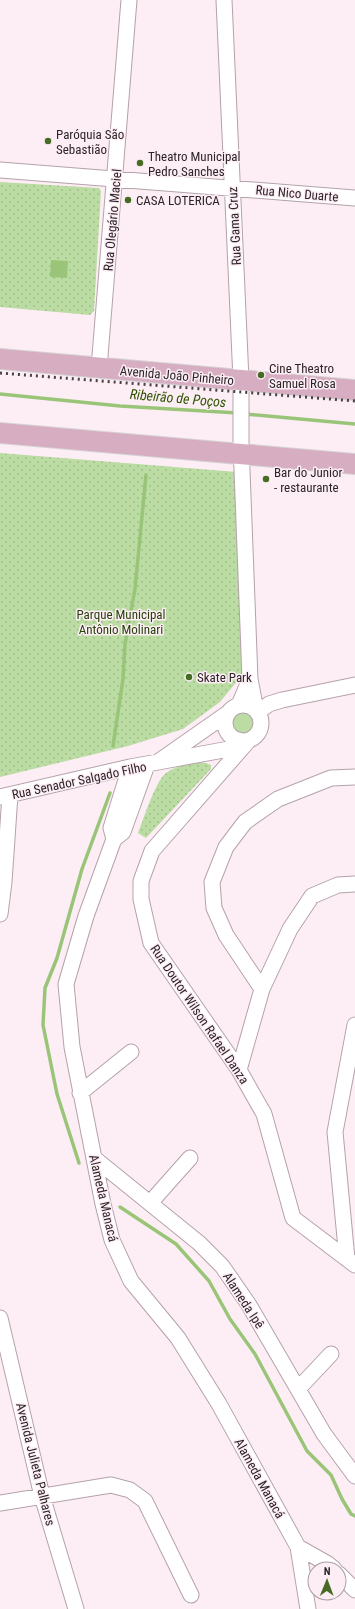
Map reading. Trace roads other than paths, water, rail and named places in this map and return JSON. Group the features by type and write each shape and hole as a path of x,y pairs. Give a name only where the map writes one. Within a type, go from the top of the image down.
{"main road":[{"name":"Avenida João Pinheiro","path":"0,359 355,390"},
{"path":"0,433 355,464"}],"street":[{"name":"Rua Olegário Maciel","path":"99,368 129,0"},
{"name":"Rua Gama Cruz","path":"224,0 242,402 241,435 250,679 257,711"},
{"name":"Rua Nico Duarte","path":"0,170 355,198"},
{"path":"153,764 233,709 245,705 257,711 261,717 261,728 258,733 244,740 233,738 226,729 226,718 233,709 250,679"},
{"path":"257,711 269,704 282,700 355,685"},
{"name":"Rua Senador Salgado Filho","path":"5,796 130,767 230,749 244,740"},
{"name":"Rua Doutor Wilson Rafael Danza","path":"244,740 152,851 141,881 141,899 150,943 239,1070 264,1114 293,1218 351,1262"},
{"name":"Alameda Manacá","path":"153,764 123,832 114,839 86,916 66,984 72,1047 80,1093 112,1240 131,1281 182,1344 219,1404 298,1547 308,1609"},
{"name":"Alameda Manacá","path":"114,839 111,828 130,767"},
{"path":"262,989 226,935 214,908 212,882 226,846 245,822 278,799 332,778 355,777"},
{"path":"0,914 4,882 5,796"},
{"path":"239,1070 262,989 290,929 312,896 338,885 355,884"},
{"path":"351,1262 335,1132 355,1025"},
{"path":"80,1093 131,1052"},
{"name":"Alameda Ipê","path":"94,1158 199,1243 222,1266 249,1305 324,1434 355,1476"},
{"path":"150,1203 190,1158"},
{"name":"Avenida Julieta Palhares","path":"0,1318 42,1496 76,1609"},
{"path":"298,1389 331,1354"},
{"path":"0,1503 111,1485 130,1490 145,1501 191,1595"},
{"path":"298,1547 323,1561"},
{"path":"347,1582 355,1590"}],"waterway":[{"name":"Ribeirão de Poços","path":"0,394 120,406 238,413"},
{"name":"Ribeirão de Poços","path":"245,414 355,424"},
{"path":"113,746 123,679 125,644 135,589 146,475"},
{"path":"79,1163 57,1094 43,1025 45,988 57,958 82,869 110,793"},
{"path":"120,1207 176,1244 209,1281 230,1319 255,1354 307,1451 331,1475 342,1499 351,1514 355,1516"}],"railway":[{"path":"0,373 355,401"}],"place":[{"name":"Paróquia São Sebastião","path":"48,141"},
{"name":"Theatro Municipal Pedro Sanches","path":"140,163"},
{"name":"CASA LOTERICA","path":"128,200"},
{"name":"Cine Theatro Samuel Rosa","path":"261,375"},
{"name":"Bar do Junior - restaurante","path":"266,479"},
{"name":"Skate Park","path":"189,677"}],"park label":[{"name":"Parque Municipal Antônio Molinari","path":"121,622"}]}
